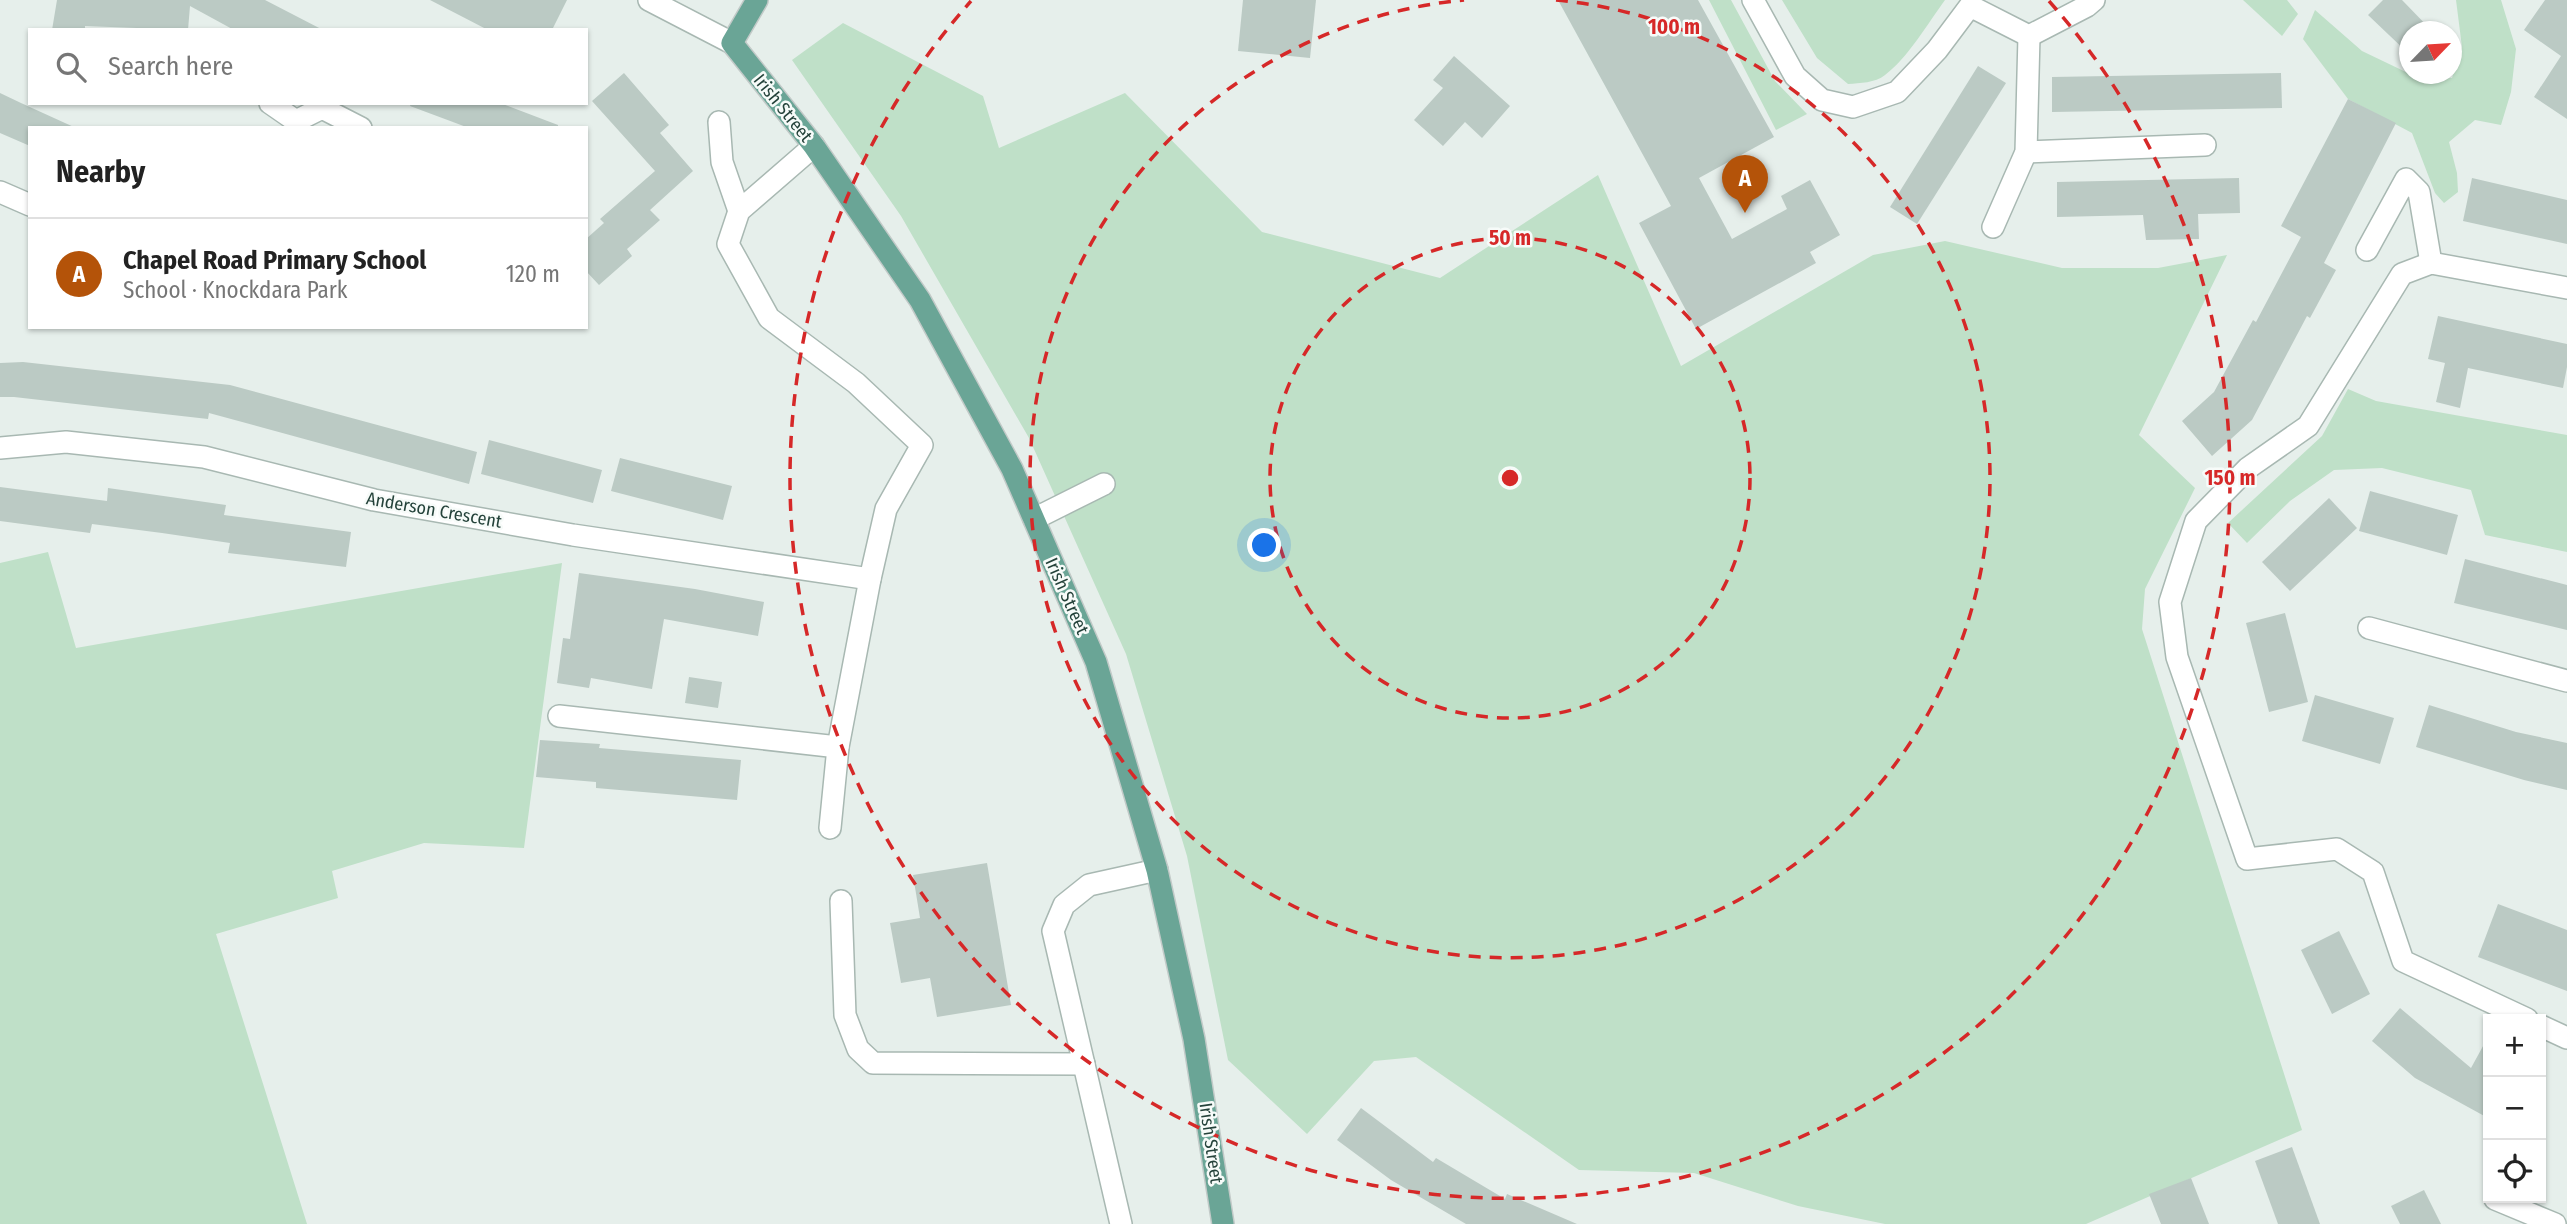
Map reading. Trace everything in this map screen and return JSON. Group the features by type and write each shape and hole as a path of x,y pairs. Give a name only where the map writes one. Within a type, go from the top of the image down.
{"main road":[{"path":"732,43 757,0"},
{"name":"Irish Street","path":"732,43 814,146 920,300 1012,469 1096,662 1157,870 1194,1039 1223,1224"}],"street":[{"path":"649,0 732,43"},
{"path":"1753,0 1795,76 1822,100 1853,107 1897,92 1937,50 1968,3 2029,36"},
{"path":"2029,36 2094,0"},
{"path":"1993,227 2026,152 2029,36"},
{"path":"272,105 294,124 324,106 358,126"},
{"path":"719,122 722,162 739,211"},
{"path":"2026,152 2205,145"},
{"path":"814,146 739,211 728,244 769,318 856,383 922,445 886,509 838,747 830,828"},
{"path":"2367,250 2406,179 2419,192 2431,263"},
{"path":"0,192 28,204"},
{"path":"2516,1014 2403,961 2373,872 2337,849 2247,859 2177,657 2170,602 2196,521 2248,468 2308,426 2402,274 2431,263 2567,288"},
{"name":"Anderson Crescent","path":"0,448 66,442 204,457 374,500 573,535 870,579"},
{"path":"1034,519 1104,484"},
{"path":"2369,628 2567,681"},
{"path":"559,716 838,747"},
{"path":"1121,1224 1053,931 1064,905 1089,885 1157,870"},
{"path":"841,901 845,1014 858,1049 873,1063 1084,1065"},
{"path":"2546,1028 2567,1038"},
{"path":"2505,1203 2555,1224"}],"green space":[{"path":"1709,0 1731,0 1775,81 1807,114 1776,130"},
{"path":"1782,0 1945,0 1910,50 1885,75 1877,80 1848,84 1817,58"},
{"path":"2243,0 2287,0 2298,14 2282,36"},
{"path":"2456,0 2501,0 2516,49 2511,92 2501,125 2475,120 2449,142 2457,173 2458,192 2444,203 2435,193 2412,133 2348,99 2303,39 2315,10 2362,51 2399,69 2399,84 2462,84 2462,21 2459,21"},
{"path":"843,23 983,96 999,148 1125,93 1262,232 1440,278 1598,175 1681,366 1873,255 1945,241 2062,268 2158,268 2227,255 2139,435 2195,488 2145,589 2142,629 2302,1130 2086,1224 1885,1224 1798,1206 1694,1173 1579,1170 1416,1057 1374,1061 1307,1134 1228,1060 1187,856 1126,654 1029,438 901,216 792,60"},
{"path":"2348,389 2376,401 2567,435 2567,552 2485,535 2471,490 2382,468 2334,470 2290,501 2247,543 2228,523 2322,436"},
{"path":"48,552 76,648 562,563 524,848 424,843 332,871 338,898 216,934 307,1224 0,1224 0,563"}],"building":[{"path":"57,0 265,0 319,28 230,28 190,6 188,28 52,28"},
{"path":"430,0 567,0 553,28 484,28"},
{"path":"1243,0 1316,0 1310,58 1238,51"},
{"path":"1558,0 1698,0 1774,137 1699,178 1732,239 1787,209 1781,196 1810,180 1840,235 1810,252 1816,263 1696,329 1639,223 1671,206"},
{"path":"2383,0 2402,0 2422,21 2399,21 2399,45 2368,15"},
{"path":"2545,0 2567,0 2567,119 2534,97 2561,56 2524,30"},
{"path":"1454,56 1510,106 1482,138 1465,122 1443,146 1414,120 1443,88 1433,80"},
{"path":"1978,66 2006,83 1917,224 1890,207"},
{"path":"624,73 669,125 660,133 693,171 650,210 660,220 627,249 632,256 599,285 588,273 588,237 604,223 600,219 655,171 592,101"},
{"path":"2281,73 2282,108 2052,112 2052,77"},
{"path":"0,93 72,126 28,126 28,145 0,133"},
{"path":"2348,99 2396,123 2324,263 2336,270 2310,318 2307,316 2252,420 2212,456 2182,421 2214,392 2253,320 2256,322 2301,237 2281,226"},
{"path":"505,105 558,126 464,126 410,106"},
{"path":"2239,178 2240,213 2198,214 2199,239 2146,240 2143,215 2057,217 2057,182"},
{"path":"2472,178 2567,200 2567,244 2463,221"},
{"path":"2438,316 2567,344 2563,388 2468,368 2460,408 2436,402 2445,363 2428,359"},
{"path":"23,362 230,385 477,452 469,484 209,413 208,419 0,397 0,363"},
{"path":"489,440 602,470 593,503 481,474"},
{"path":"620,458 732,486 723,520 611,491"},
{"path":"0,487 107,501 108,488 226,505 224,515 351,532 346,567 228,553 230,543 162,533 92,524 90,533 0,521"},
{"path":"2370,491 2458,515 2447,555 2359,531"},
{"path":"2329,498 2357,528 2290,591 2262,562"},
{"path":"2465,559 2567,585 2567,630 2454,603"},
{"path":"579,573 695,589 764,602 758,636 664,619 652,689 591,678 589,688 557,683 563,638 570,639"},
{"path":"2285,613 2308,702 2269,712 2246,623"},
{"path":"689,677 722,682 718,708 685,703"},
{"path":"2315,695 2394,718 2380,764 2302,741"},
{"path":"2429,705 2516,732 2567,743 2567,790 2524,780 2416,747"},
{"path":"540,740 600,744 599,748 741,760 737,800 596,788 596,782 536,777"},
{"path":"987,863 1011,1005 937,1017 930,978 901,983 890,923 920,918 913,875"},
{"path":"2498,904 2567,930 2567,991 2478,957"},
{"path":"2339,931 2370,994 2332,1014 2301,950"},
{"path":"2400,1008 2471,1068 2483,1046 2483,1115 2415,1078 2372,1041"},
{"path":"1361,1108 1433,1162 1436,1158 1505,1199 1507,1194 1577,1224 1466,1224 1391,1180 1337,1140"},
{"path":"2292,1147 2320,1224 2278,1224 2255,1161"},
{"path":"2191,1178 2209,1224 2161,1224 2149,1194"},
{"path":"2424,1190 2441,1224 2400,1224 2391,1206"}],"place":[{"name":"Chapel Road Primary School","path":"1745,213"}]}
